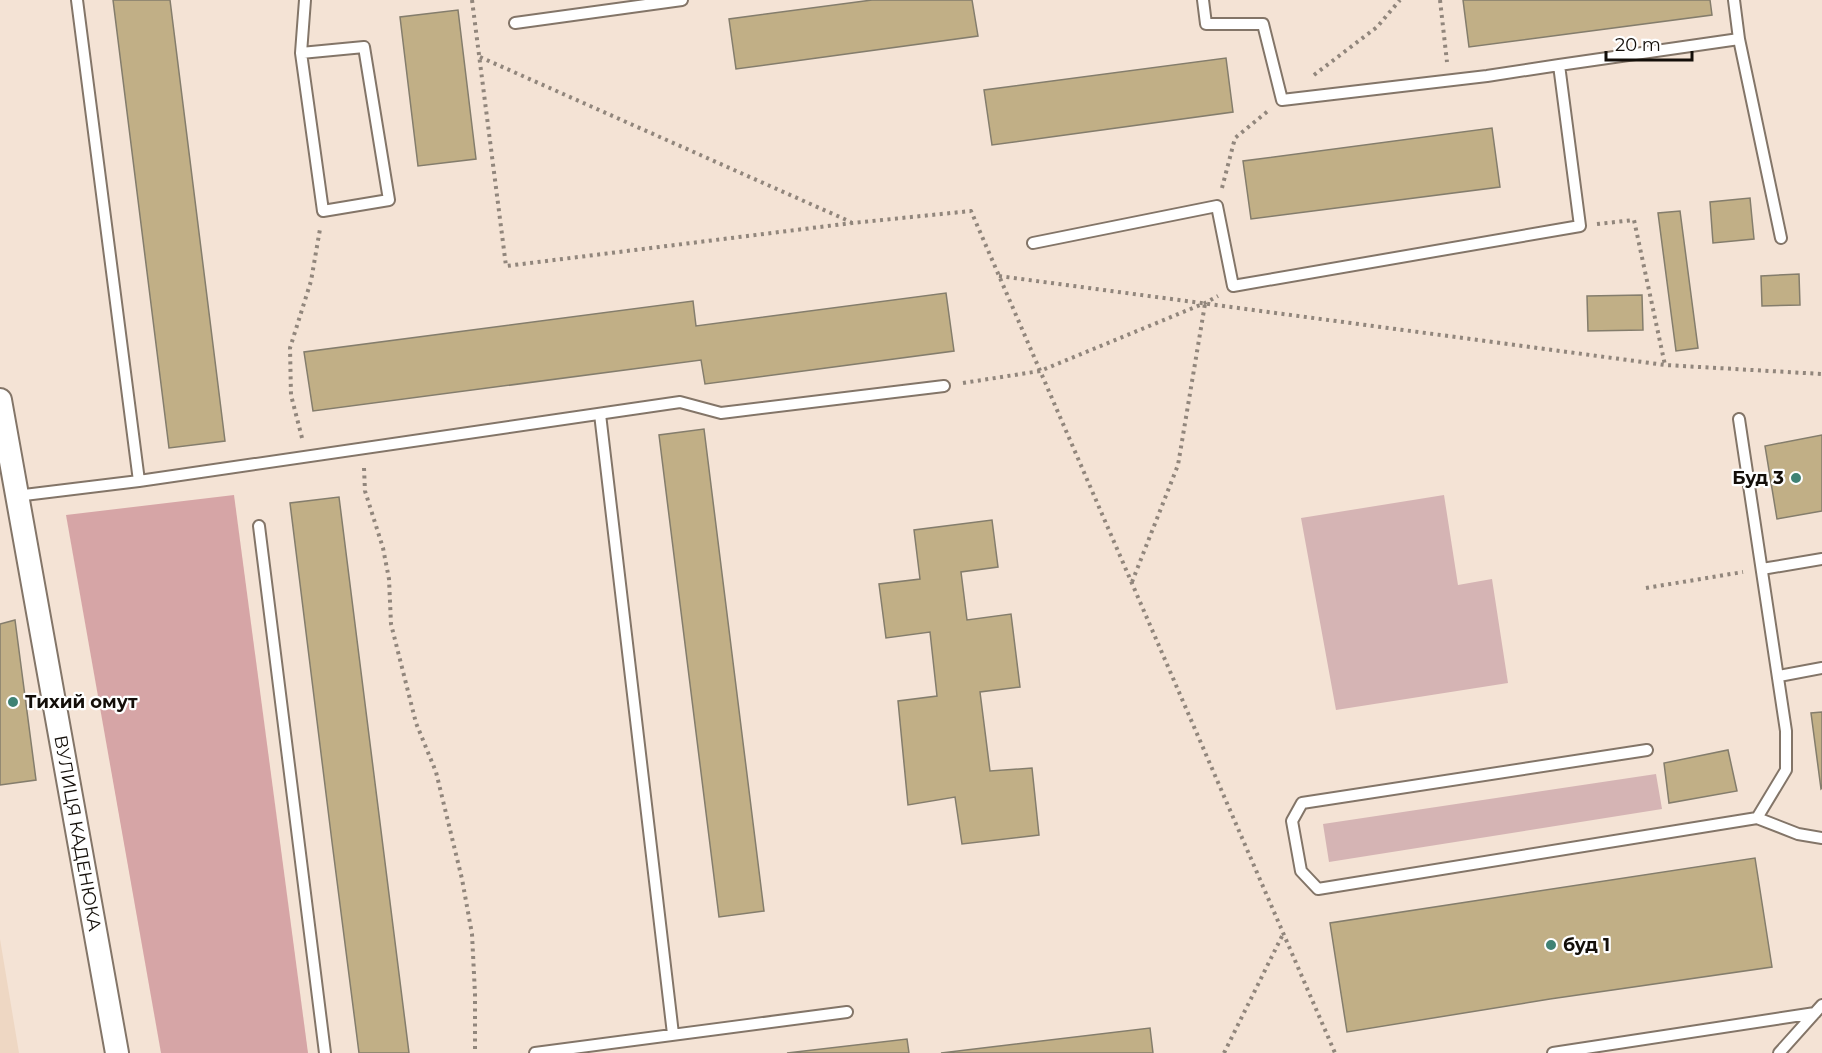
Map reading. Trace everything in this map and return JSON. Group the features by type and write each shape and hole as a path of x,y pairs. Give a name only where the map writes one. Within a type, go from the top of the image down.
{"street":[{"name":"ВУЛИЦЯ КАДЕНЮКА","path":"0,400 117,1053"}],"lane":[{"path":"77,0 139,481"},
{"path":"302,53 364,47 388,200 323,211 302,53 305,0"},
{"path":"515,23 682,0"},
{"path":"1203,0 1206,24 1263,24 1282,99 1449,81 1739,39"},
{"path":"1734,0 1739,39 1781,238"},
{"path":"1033,243 1217,206 1233,286 1580,226 1559,65"},
{"path":"16,496 139,481 680,402 721,413 944,386"},
{"path":"600,414 673,1034"},
{"path":"1739,419 1786,731 1786,770 1757,818"},
{"path":"259,526 325,1053"},
{"path":"1761,569 1822,559"},
{"path":"1779,676 1822,669"},
{"path":"1647,750 1302,803 1292,821 1301,871 1318,889 1757,818 1798,834 1822,838"},
{"path":"1553,1053 1819,1009"},
{"path":"1779,1053 1819,1009"},
{"path":"535,1053 847,1012"}],"path":[{"path":"472,0 506,266 852,223 971,211 1335,1053"},
{"path":"1440,0 1449,81"},
{"path":"479,57 852,223"},
{"path":"307,456 291,395 290,348 311,281 323,211"},
{"path":"1580,226 1634,220 1665,365"},
{"path":"999,276 1665,365 1822,374"},
{"path":"944,386 1040,371 1205,303 1233,286"},
{"path":"1132,582 1178,465 1205,303"},
{"path":"363,448 365,491 378,530 390,579 392,624 416,723 436,772 462,879 471,934 475,994 475,1053"},
{"path":"1646,588 1761,569"},
{"path":"1224,1053 1283,933"}],"shaded area":[{"path":"234,495 308,1053 161,1053 66,515"},
{"path":"1444,495 1458,585 1492,579 1508,683 1336,710 1301,518"},
{"path":"1656,774 1662,809 1329,862 1323,824"},
{"path":"0,939 19,1053 0,1053"}],"building":[{"path":"113,0 170,0 225,441 169,448"},
{"path":"872,0 972,0 978,36 736,69 729,19"},
{"path":"1463,0 1710,0 1712,15 1469,47"},
{"path":"458,10 476,159 418,166 400,17"},
{"path":"1226,58 1233,112 992,145 984,90"},
{"path":"1492,128 1500,187 1251,219 1243,161"},
{"path":"1750,198 1754,239 1713,243 1710,202"},
{"path":"1680,211 1698,348 1676,351 1658,213"},
{"path":"1799,274 1800,305 1762,306 1761,276"},
{"path":"946,293 954,351 705,384 701,360 313,411 304,352 693,301 696,326"},
{"path":"1642,295 1643,330 1588,331 1587,296"},
{"path":"704,429 764,911 719,917 659,435"},
{"name":"Буд 3","path":"1822,435 1822,511 1777,519 1765,446"},
{"path":"339,497 409,1053 359,1053 332,842 290,503"},
{"path":"992,520 998,567 961,572 967,620 1011,614 1020,687 980,692 990,771 1032,768 1039,835 962,844 955,797 908,805 898,701 937,696 930,632 886,638 879,584 920,579 914,530"},
{"name":"Тихий омут","path":"15,620 36,780 0,785 0,624"},
{"path":"1822,712 1822,788 1821,789 1811,713"},
{"path":"1728,750 1737,791 1669,803 1664,763"},
{"name":"буд 1","path":"1755,858 1772,967 1550,999 1347,1032 1330,923"},
{"path":"1150,1028 1153,1053 941,1053"},
{"path":"907,1039 909,1053 787,1053"}],"place":[{"name":"Буд 3","path":"1796,478"},
{"name":"Тихий омут","path":"13,702"},
{"name":"буд 1","path":"1551,945"}]}
